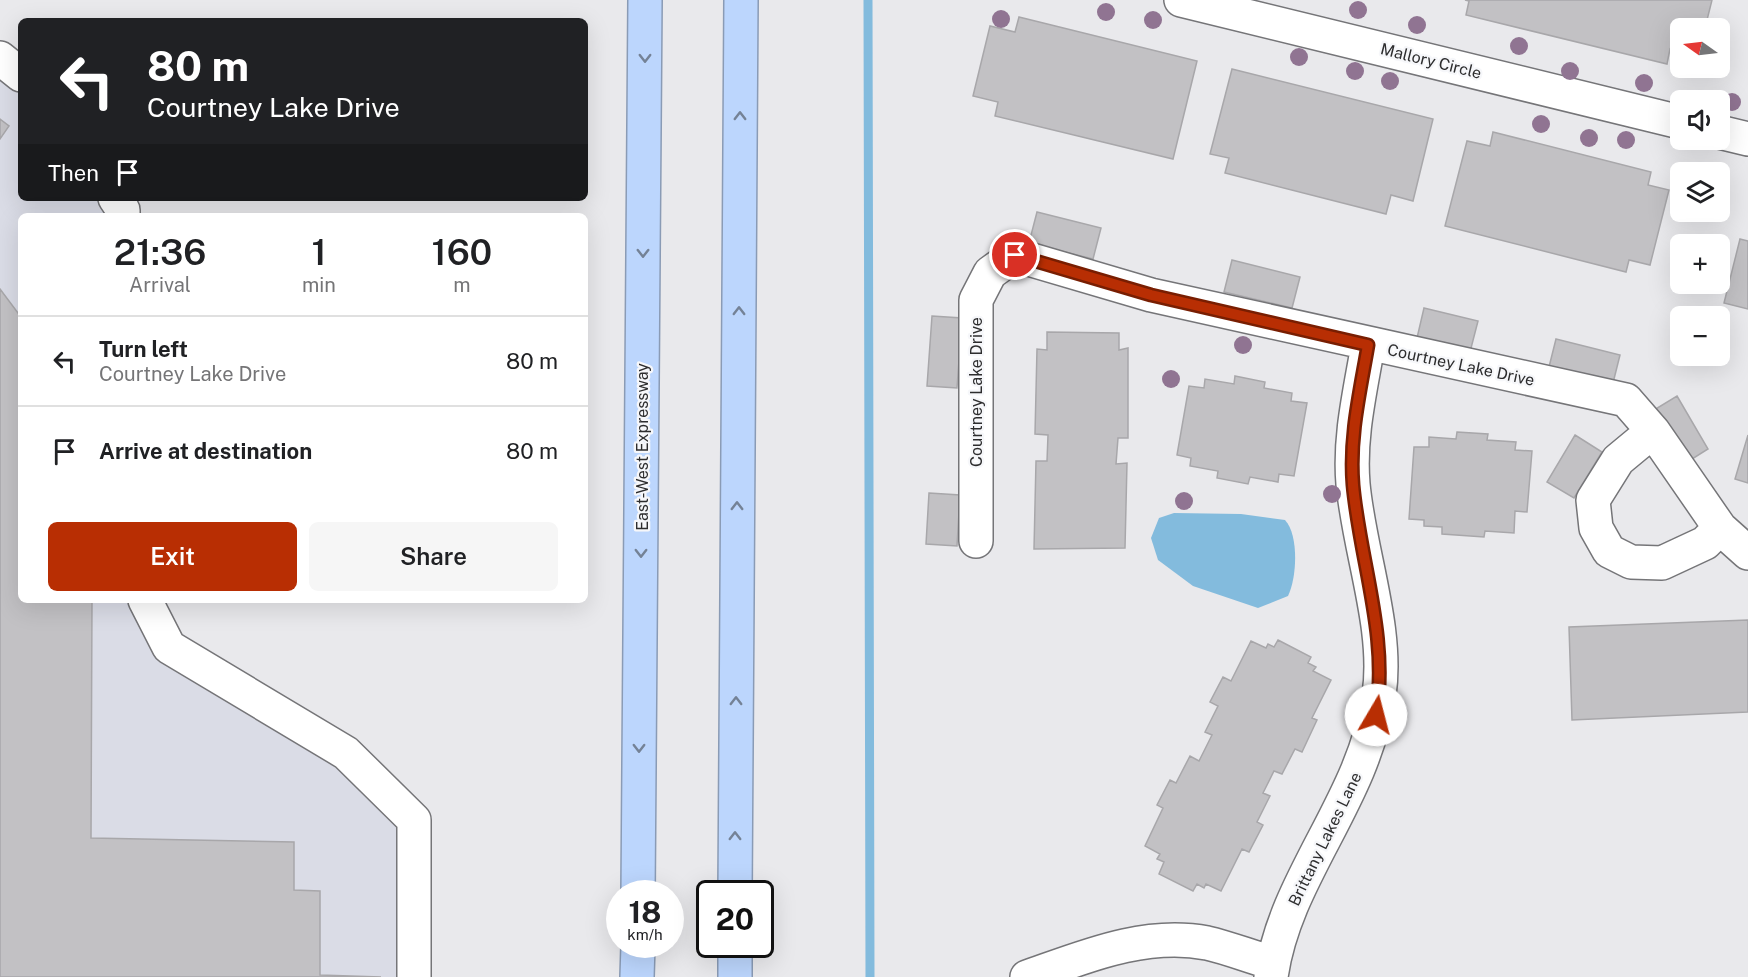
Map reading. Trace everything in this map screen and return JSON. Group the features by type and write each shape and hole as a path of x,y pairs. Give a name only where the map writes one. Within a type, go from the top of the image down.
{"highway":[{"name":"East-West Expressway","path":"638,880 645,0"},
{"path":"735,880 741,0"},
{"path":"638,958 638,977"},
{"path":"735,958 735,977"}],"lane":[{"name":"Mallory Circle","path":"1181,0 1670,120"},
{"path":"0,58 18,73"},
{"path":"1730,135 1748,139"},
{"name":"Courtney Lake Drive","path":"975,541 976,300 990,273 1015,255 1151,295 1368,345 1626,400 1653,431 1720,528 1748,552"},
{"name":"Brittany Lakes Lane","path":"1272,970 1293,901 1365,757 1380,692 1378,645 1359,524 1352,454 1353,430 1368,345"},
{"path":"1653,431 1618,460 1593,500 1596,528 1609,551 1631,562 1662,563 1705,543 1720,528"},
{"path":"147,603 170,647 346,753 414,820 414,977"},
{"path":"1027,977 1126,944 1160,940 1207,944 1272,970"}],"shaded area":[{"path":"0,58 18,73 18,201 116,201 122,213 18,213 18,603 147,603 170,647 414,820 414,977 0,977"}],"water":[{"path":"1174,513 1241,514 1285,520 1293,536 1295,557 1295,568 1288,596 1258,608 1193,586 1158,560 1151,538 1159,518"}],"building":[{"path":"1465,0 1712,0 1708,18 1670,18 1670,49 1667,64 1466,15 1469,1"},
{"path":"1019,17 1197,61 1173,159 995,116 998,102 973,96 990,26 1015,32"},
{"path":"1232,69 1433,119 1413,201 1391,195 1386,214 1225,173 1229,158 1210,154"},
{"path":"0,119 9,126 0,139"},
{"path":"1493,132 1651,172 1648,185 1669,190 1650,265 1629,260 1626,272 1445,226 1467,141 1490,146"},
{"path":"1037,212 1101,228 1093,259 1029,243"},
{"path":"1740,239 1748,241 1748,309 1724,303 1726,294 1730,294 1730,279"},
{"path":"1232,260 1300,277 1292,308 1224,292"},
{"path":"0,289 18,313 18,603 92,603 91,838 294,842 294,890 320,891 320,975 381,977 0,977"},
{"path":"1424,308 1478,321 1470,352 1417,338"},
{"path":"932,316 962,318 957,388 927,386"},
{"path":"1047,332 1119,333 1119,350 1128,348 1128,438 1118,438 1116,464 1127,463 1125,548 1034,549 1036,461 1047,461 1048,435 1035,434 1037,349 1047,350"},
{"path":"1556,339 1620,355 1612,387 1548,371"},
{"path":"1235,376 1265,382 1264,388 1292,393 1291,401 1307,403 1294,476 1279,474 1278,482 1250,477 1248,484 1217,478 1218,471 1190,466 1191,458 1177,455 1189,386 1204,388 1205,379 1234,384"},
{"path":"1677,396 1708,449 1681,466 1649,413"},
{"path":"1457,432 1488,434 1487,440 1516,442 1515,450 1532,451 1527,512 1515,511 1514,533 1485,531 1484,537 1442,534 1442,527 1424,526 1424,520 1409,519 1414,447 1429,447 1429,437 1456,439"},
{"path":"1575,435 1602,452 1574,498 1547,482"},
{"path":"1748,435 1748,483 1735,479"},
{"path":"929,493 960,495 957,546 926,544"},
{"path":"1748,620 1748,712 1572,720 1569,627"},
{"path":"1278,640 1311,657 1308,663 1316,667 1313,671 1331,680 1312,718 1317,720 1302,752 1295,749 1282,774 1274,771 1263,793 1270,796 1257,822 1263,825 1249,852 1242,849 1221,891 1206,884 1204,888 1197,884 1193,891 1159,874 1164,862 1157,859 1160,854 1145,846 1163,808 1157,805 1170,780 1176,783 1190,756 1199,761 1212,735 1205,732 1218,706 1210,702 1223,677 1231,681 1251,641 1266,648 1268,644 1274,647"}],"waterway":[{"path":"868,0 870,977"}],"route":[{"path":"1015,255 1151,295 1368,345 1353,430 1352,454 1353,485 1374,608 1381,671 1376,715"}]}
